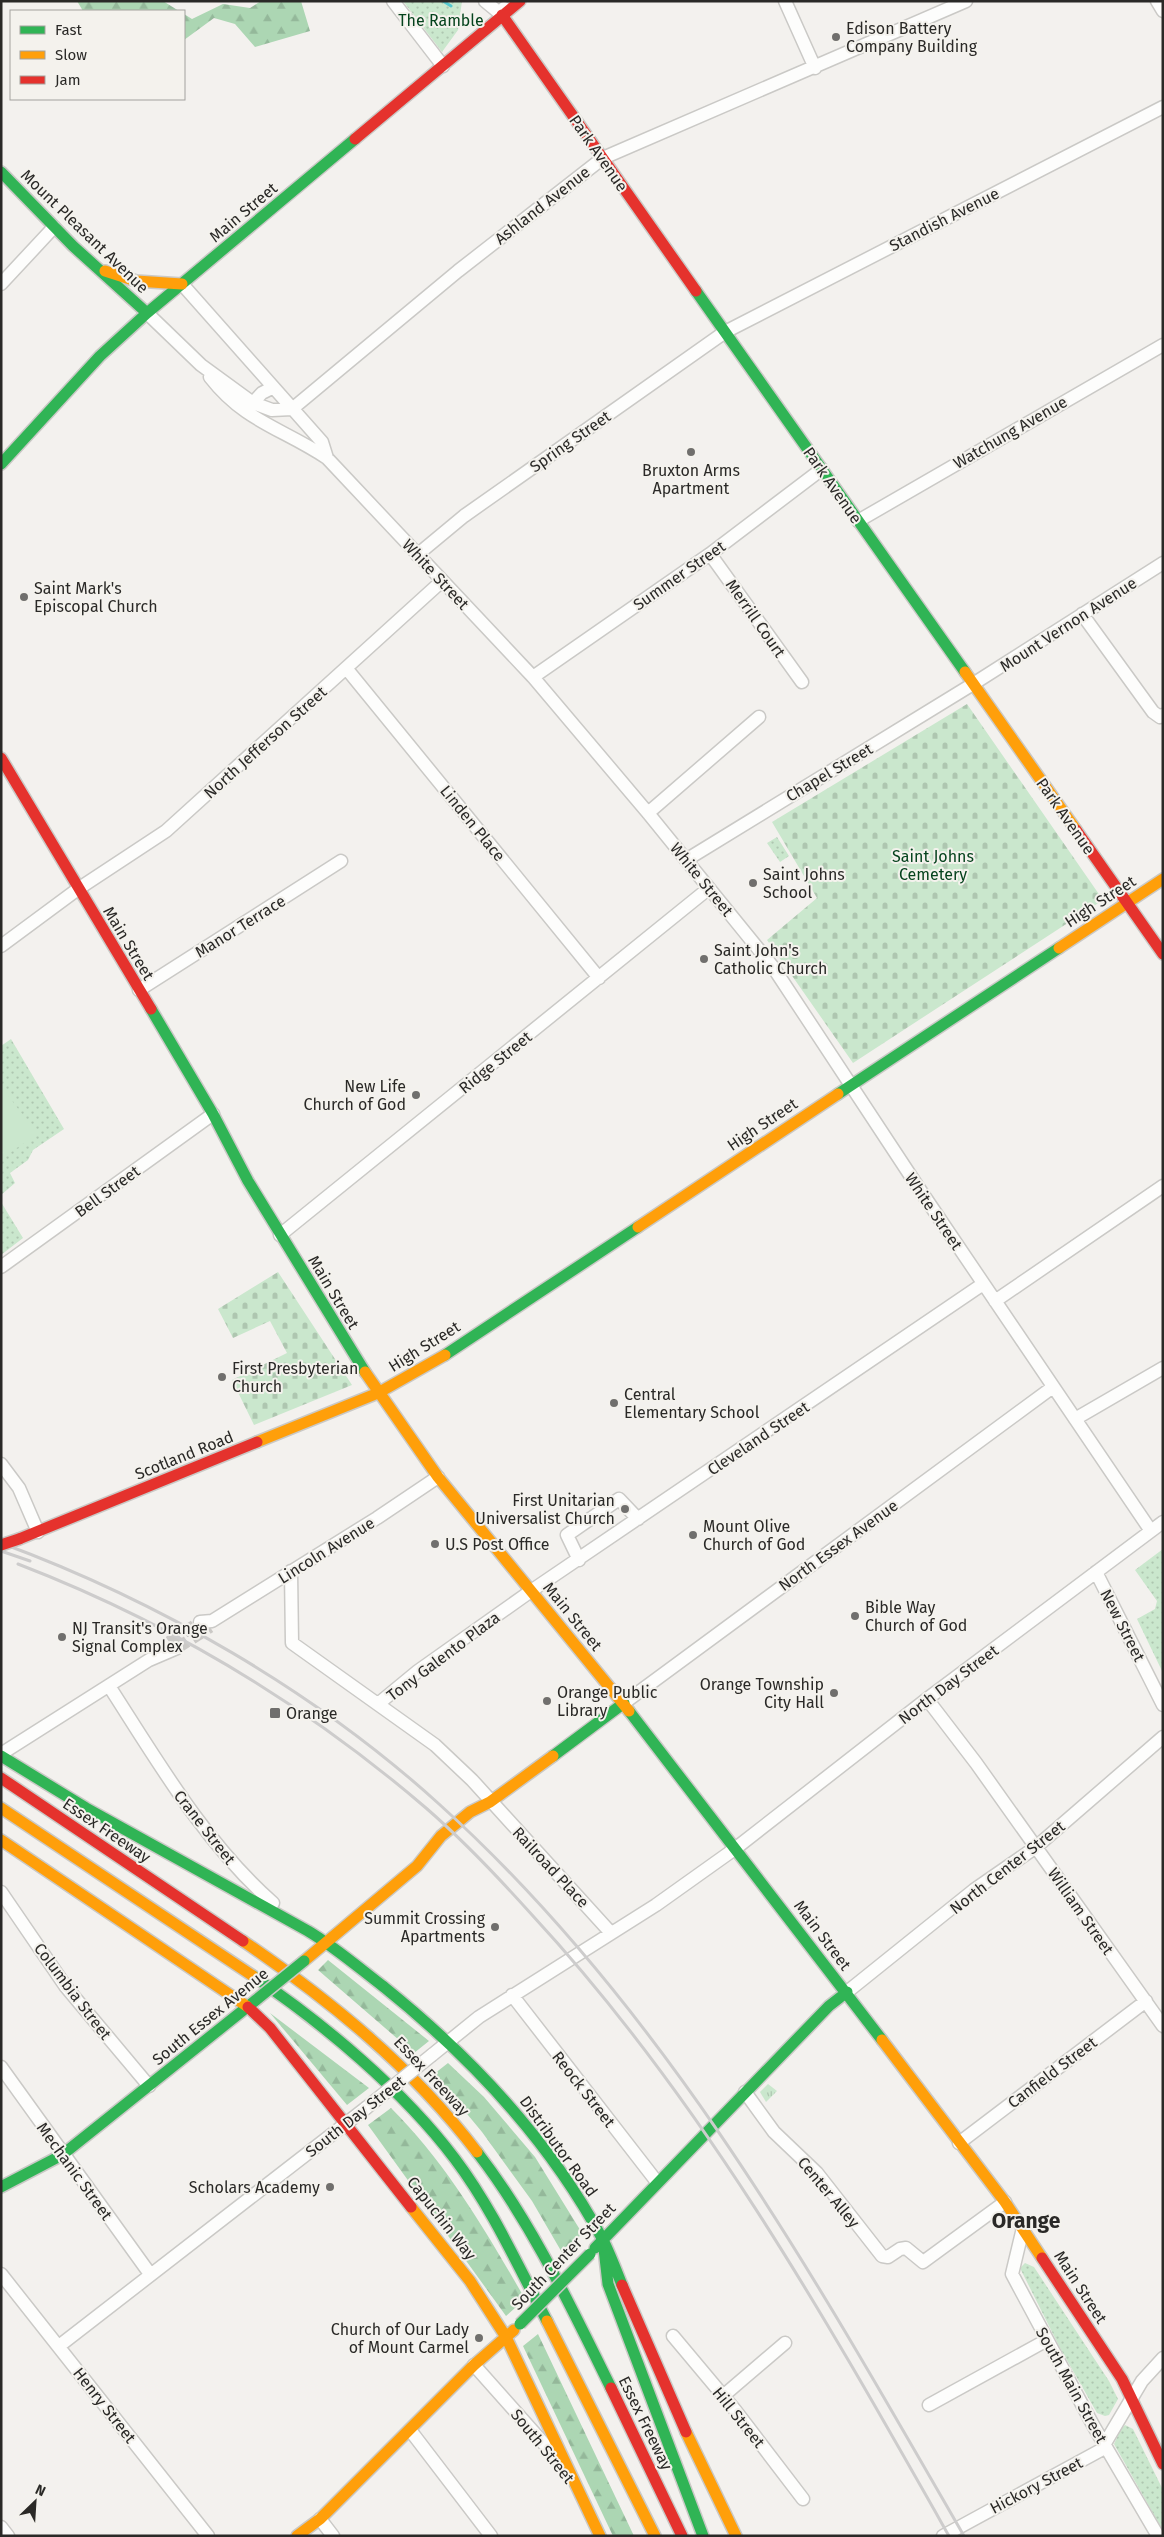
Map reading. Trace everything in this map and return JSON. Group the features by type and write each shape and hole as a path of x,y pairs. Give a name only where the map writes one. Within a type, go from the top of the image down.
{"main road":[{"name":"Main Street","path":"2,462 100,356 147,313 520,1"},
{"name":"Park Avenue","path":"502,15 1163,954"},
{"name":"Mount Pleasant Avenue","path":"1,172 54,227 147,313"},
{"path":"100,269 136,280 182,284"},
{"name":"Main Street","path":"1,758 213,1114 280,1235 378,1393 438,1477 624,1703 847,1992 1005,2202 1132,2396 1163,2464"},
{"name":"High Street","path":"378,1393 430,1365 1163,879"},
{"name":"Scotland Road","path":"1,1545 38,1532 378,1393"},
{"name":"South Essex Avenue","path":"1,2187 62,2156 328,1943 427,1856 448,1830 470,1812 490,1802 624,1703"},
{"path":"3,1754 86,1808 308,1931"},
{"name":"Essex Freeway","path":"1,1778 301,1981 384,2049 432,2096 509,2195 546,2260 570,2304 682,2536"},
{"path":"1,1808 284,1997 331,2034 408,2105 455,2159 487,2208 565,2355 655,2536"},
{"name":"Capuchin Way","path":"1,1840 252,2003 470,2281 506,2337 571,2475"},
{"name":"Crane Street","path":"308,1931 328,1943"},
{"name":"Distributor Road","path":"328,1943 423,2019 504,2098 552,2158 603,2240 691,2444 736,2536"},
{"name":"South Center Street","path":"297,2536 320,2519 474,2365 520,2324 829,2006 847,1992"},
{"path":"603,2240 608,2284 703,2536"},
{"name":"South Street","path":"571,2475 600,2536"}],"street":[{"path":"393,1 443,66"},
{"name":"Park Avenue","path":"485,1 502,15"},
{"path":"502,15 506,1"},
{"path":"786,1 815,68"},
{"name":"Ashland Avenue","path":"292,409 458,270 603,158 815,68 966,1"},
{"path":"1157,1 1163,10"},
{"name":"Standish Avenue","path":"725,332 1163,107"},
{"path":"1,284 54,227"},
{"name":"White Street","path":"182,284 272,388 322,442 326,458 533,677 648,813 773,967 983,1284 1151,1532"},
{"path":"147,313 201,365 224,394 326,458"},
{"name":"Spring Street","path":"417,555 464,516 725,332"},
{"name":"Watchung Avenue","path":"858,521 1163,345"},
{"path":"248,408 262,394 272,388"},
{"path":"248,408 292,409"},
{"name":"Summer Street","path":"533,677 710,554 822,469"},
{"name":"Merrill Court","path":"710,554 802,682"},
{"name":"Mount Vernon Avenue","path":"973,684 1163,563"},
{"name":"North Jefferson Street","path":"1,946 78,889 166,831 442,581"},
{"path":"1082,614 1153,712 1160,717 1163,715"},
{"name":"Linden Place","path":"346,668 599,978"},
{"name":"Chapel Street","path":"686,860 973,684"},
{"path":"648,813 722,747 759,717"},
{"name":"Manor Terrace","path":"139,990 341,862"},
{"name":"Ridge Street","path":"280,1235 708,889"},
{"name":"Bell Street","path":"1,1267 213,1114"},
{"path":"995,1301 1163,1186"},
{"name":"Cleveland Street","path":"531,1591 983,1284"},
{"path":"1075,1419 1163,1368"},
{"name":"North Essex Avenue","path":"624,1703 1053,1386"},
{"path":"1,1464 19,1488 38,1532"},
{"name":"Lincoln Avenue","path":"207,1623 438,1477"},
{"path":"579,1560 567,1535 619,1499 638,1519"},
{"name":"North Day Street","path":"736,1848 928,1699 1163,1522"},
{"path":"291,1571 292,1643 378,1704"},
{"name":"New Street","path":"1096,1572 1163,1705"},
{"name":"Tony Galento Plaza","path":"490,1802 472,1780 435,1745 378,1704 418,1671 531,1591"},
{"path":"3,1754 173,1645"},
{"name":"Crane Street","path":"109,1686 184,1804 209,1835 258,1890 308,1931"},
{"name":"William Street","path":"928,1699 1163,2026"},
{"name":"North Center Street","path":"847,1992 974,1890 1036,1847 1163,1737"},
{"name":"Railroad Place","path":"490,1802 547,1860 611,1933"},
{"name":"South Day Street","path":"59,2346 366,2108 479,2017 611,1933 736,1848"},
{"name":"Columbia Street","path":"1,1892 66,1987 149,2086"},
{"name":"Reock Street","path":"512,1995 657,2182"},
{"name":"Canfield Street","path":"959,2143 1146,2001"},
{"name":"Mechanic Street","path":"1,2067 62,2156 150,2274"},
{"name":"Center Alley","path":"745,2092 774,2132 817,2173 882,2256 888,2257 900,2249 906,2248 923,2262 1005,2202"},
{"name":"South Main Street","path":"1023,2228 1012,2274 1047,2340 1158,2536"},
{"name":"Henry Street","path":"1,2274 208,2536"},
{"name":"Hill Street","path":"673,2336 723,2396 803,2499"},
{"path":"930,2405 1047,2340"},
{"path":"723,2396 785,2343"},
{"name":"Hickory Street","path":"943,2536 1101,2450 1142,2381 1163,2358"},
{"name":"South Street","path":"474,2365 571,2475"},
{"path":"410,2430 491,2536"},
{"path":"320,2519 333,2536"},
{"path":"1,2527 8,2536"}],"green space":[{"path":"77,1 163,1 177,10 82,10"},
{"path":"261,1 301,1 310,31 255,47 235,24 214,18 185,39 185,15 192,19 223,4 250,8"},
{"name":"The Ramble","path":"403,1 462,1 458,30 442,52"},
{"name":"Saint Johns Cemetery","path":"967,704 1103,900 853,1063 767,940 817,898 772,822"},
{"path":"777,837 789,856 780,862 767,843"},
{"path":"11,1039 64,1129 33,1150 28,1160 10,1173 15,1183 1,1195 1,1046"},
{"path":"1,1086 37,1134 1,1159"},
{"path":"1,1202 23,1238 1,1255"},
{"path":"278,1272 352,1385 254,1425 232,1380 287,1353 270,1321 233,1338 218,1309"},
{"path":"1163,1549 1163,1673 1137,1619 1155,1609 1157,1601 1135,1570"},
{"path":"328,1960 429,2041 414,2053 318,1970"},
{"path":"270,2013 369,2088 347,2105"},
{"path":"448,2063 484,2097 535,2157 582,2233 564,2256 532,2201 482,2132 434,2074"},
{"path":"768,2084 777,2091 766,2102 760,2092"},
{"path":"391,2108 411,2129 448,2175 480,2223 525,2299 506,2316 368,2125"},
{"path":"1025,2263 1034,2267 1109,2381 1118,2399 1109,2415 1105,2416 1097,2413 1060,2348 1020,2268"},
{"path":"538,2334 634,2536 613,2536 523,2346"},
{"path":"1125,2425 1133,2429 1163,2490 1163,2531 1114,2444"}],"waterway":[{"path":"443,1 451,6"}],"tunnel":[{"path":"169,1642 200,1622"},
{"path":"177,1648 210,1627"}],"railway":[{"path":"1,1543 60,1566 176,1621 287,1687 391,1763 439,1804 520,1883 595,1968 665,2057 730,2149 792,2244 964,2536"},
{"path":"1,1551 30,1561"},
{"path":"18,1564 73,1587 180,1639 232,1668 283,1700 380,1770 426,1808 494,1874 595,1987 652,2060 707,2136 759,2214 808,2293 949,2536"}],"traffic: fast":[{"path":"1,464 100,356 147,313 355,139"},
{"path":"1,172 73,246 147,313"},
{"path":"696,291 965,672"},
{"path":"838,1094 1059,948"},
{"path":"151,1009 213,1114 248,1181 365,1372"},
{"path":"445,1355 638,1227"},
{"path":"553,1756 624,1703"},
{"path":"629,1711 882,2040"},
{"path":"1,1756 86,1808 308,1931"},
{"path":"308,1931 347,1958 416,2014 478,2072 506,2103 559,2169 582,2204 611,2256 622,2285"},
{"path":"256,2000 304,1961"},
{"path":"253,1976 307,2015 361,2060 412,2108 435,2134 481,2197 547,2321"},
{"path":"595,2248 829,2006 847,1992"},
{"path":"1,2187 62,2155 256,2000"},
{"path":"477,2152 516,2207 550,2266 611,2388"},
{"path":"603,2240 608,2284 703,2536"},
{"path":"520,2324 590,2254"}],"traffic: slow":[{"path":"105,271 136,281 182,284"},
{"path":"965,672 1076,830"},
{"path":"1059,948 1163,879"},
{"path":"638,1227 838,1094"},
{"path":"257,1442 378,1393 445,1355"},
{"path":"365,1372 438,1477 629,1711"},
{"path":"304,1961 417,1866 441,1836 470,1812 490,1802 553,1756"},
{"path":"1,1808 253,1976"},
{"path":"1,1840 248,2007"},
{"path":"243,1941 308,1987 369,2037 425,2092 477,2152"},
{"path":"882,2040 1005,2202 1042,2258"},
{"path":"411,2207 470,2281 506,2337 600,2536"},
{"path":"547,2321 655,2536"},
{"path":"297,2536 320,2519 474,2365 514,2330"},
{"path":"686,2432 736,2536"}],"traffic: jam":[{"path":"355,139 520,1"},
{"path":"502,15 696,291"},
{"path":"1,758 151,1009"},
{"path":"1076,830 1163,954"},
{"path":"19,1539 257,1442"},
{"path":"1,1545 19,1539"},
{"path":"1,1778 243,1941"},
{"path":"248,2007 270,2028 411,2207"},
{"path":"1042,2258 1122,2379 1163,2464"},
{"path":"622,2285 686,2432"},
{"path":"611,2388 682,2536"}],"place":[{"name":"Edison Battery Company Building","path":"836,37"},
{"name":"Bruxton Arms Apartment","path":"691,452"},
{"name":"Saint Mark's Episcopal Church","path":"24,597"},
{"name":"Saint Johns School","path":"753,883"},
{"name":"Saint John's Catholic Church","path":"704,959"},
{"name":"New Life Church of God","path":"416,1095"},
{"name":"First Presbyterian Church","path":"222,1377"},
{"name":"Central Elementary School","path":"614,1403"},
{"name":"First Unitarian Universalist Church","path":"625,1509"},
{"name":"Mount Olive Church of God","path":"693,1535"},
{"name":"U.S Post Office","path":"435,1544"},
{"name":"Bible Way Church of God","path":"855,1616"},
{"name":"NJ Transit's Orange Signal Complex","path":"62,1637"},
{"name":"Orange Township City Hall","path":"834,1693"},
{"name":"Orange Public Library","path":"547,1701"},
{"name":"Orange","path":"275,1713"},
{"name":"Summit Crossing Apartments","path":"495,1927"},
{"name":"Scholars Academy","path":"330,2187"},
{"name":"Church of Our Lady of Mount Carmel","path":"479,2338"}],"district":[{"name":"Orange","path":"1026,2221"}]}
